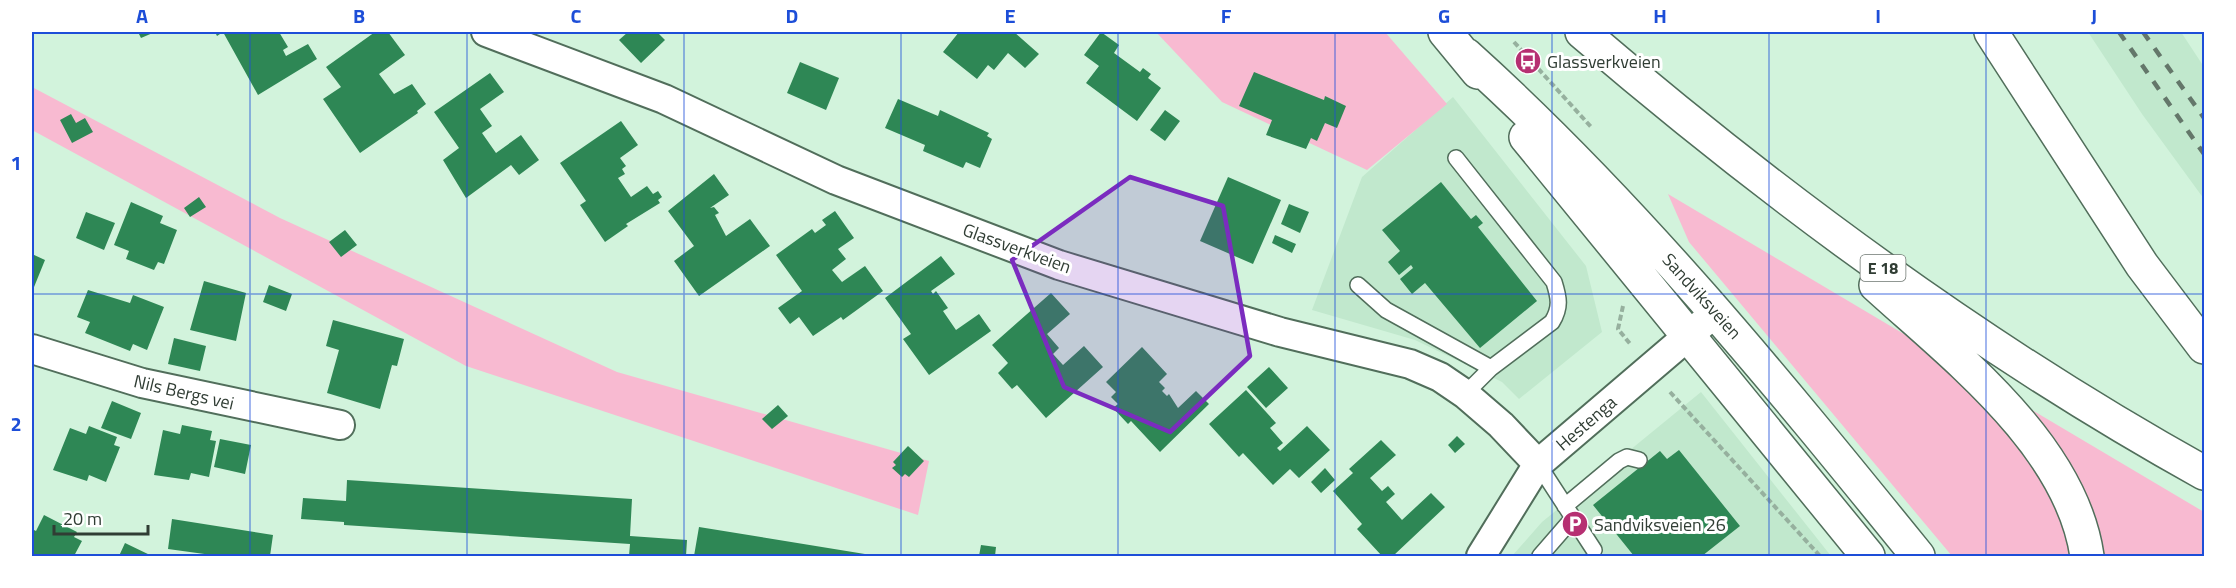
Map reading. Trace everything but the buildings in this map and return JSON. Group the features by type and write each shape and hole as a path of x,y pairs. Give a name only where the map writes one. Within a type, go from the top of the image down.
{"main road":[{"name":"E 18","path":"1582,32 1722,145 1891,274 2058,388 2205,473"},
{"path":"1991,32 2142,265 2205,347"},
{"name":"Sandviksveien","path":"1455,43 1532,115 1716,312 1775,379 1918,556"},
{"name":"Sandviksveien","path":"1455,43 1520,130 1868,556"},
{"name":"E 18","path":"1722,145 1949,351 2003,405 2044,456 2062,484 2076,510 2087,556"}],"street":[{"name":"Glassverkveien","path":"486,32 664,99 837,180 1059,265 1280,332 1410,364 1440,377 1465,394 1501,425 1538,465"},
{"name":"Hestenga","path":"1481,556 1538,465 1716,312"},
{"name":"Nils Bergs vei","path":"32,349 142,383 340,425"}],"lane":[{"path":"1456,158 1554,282 1560,299 1558,312 1552,322 1491,368 1465,394"},
{"path":"1358,285 1386,310 1491,368"},
{"path":"1540,556 1569,512 1619,461 1627,457 1639,460"},
{"path":"1538,465 1594,550"}],"highlighted area":[{"path":"1130,177 1223,206 1250,356 1170,432 1064,387 1012,260"}],"shaded area":[{"path":"1156,32 1385,32 1447,104 1367,170 1222,102"},
{"path":"2088,32 2181,32 2204,67 2204,199 2142,114"},
{"path":"32,87 280,218 617,372 929,461 918,515 466,366 32,130"},
{"path":"1453,97 1586,266 1602,332 1519,399 1502,382 1415,340 1312,310 1362,177"},
{"path":"1668,194 2204,512 2204,556 1952,556 1689,242"},
{"path":"1701,392 1831,556 1512,556 1542,522"}],"railway":[{"path":"2119,32 2204,154"},
{"path":"2143,32 2204,118"}],"place":[{"name":"Glassverkveien","path":"1528,61"},
{"name":"Sandviksveien 26","path":"1575,524"}]}
